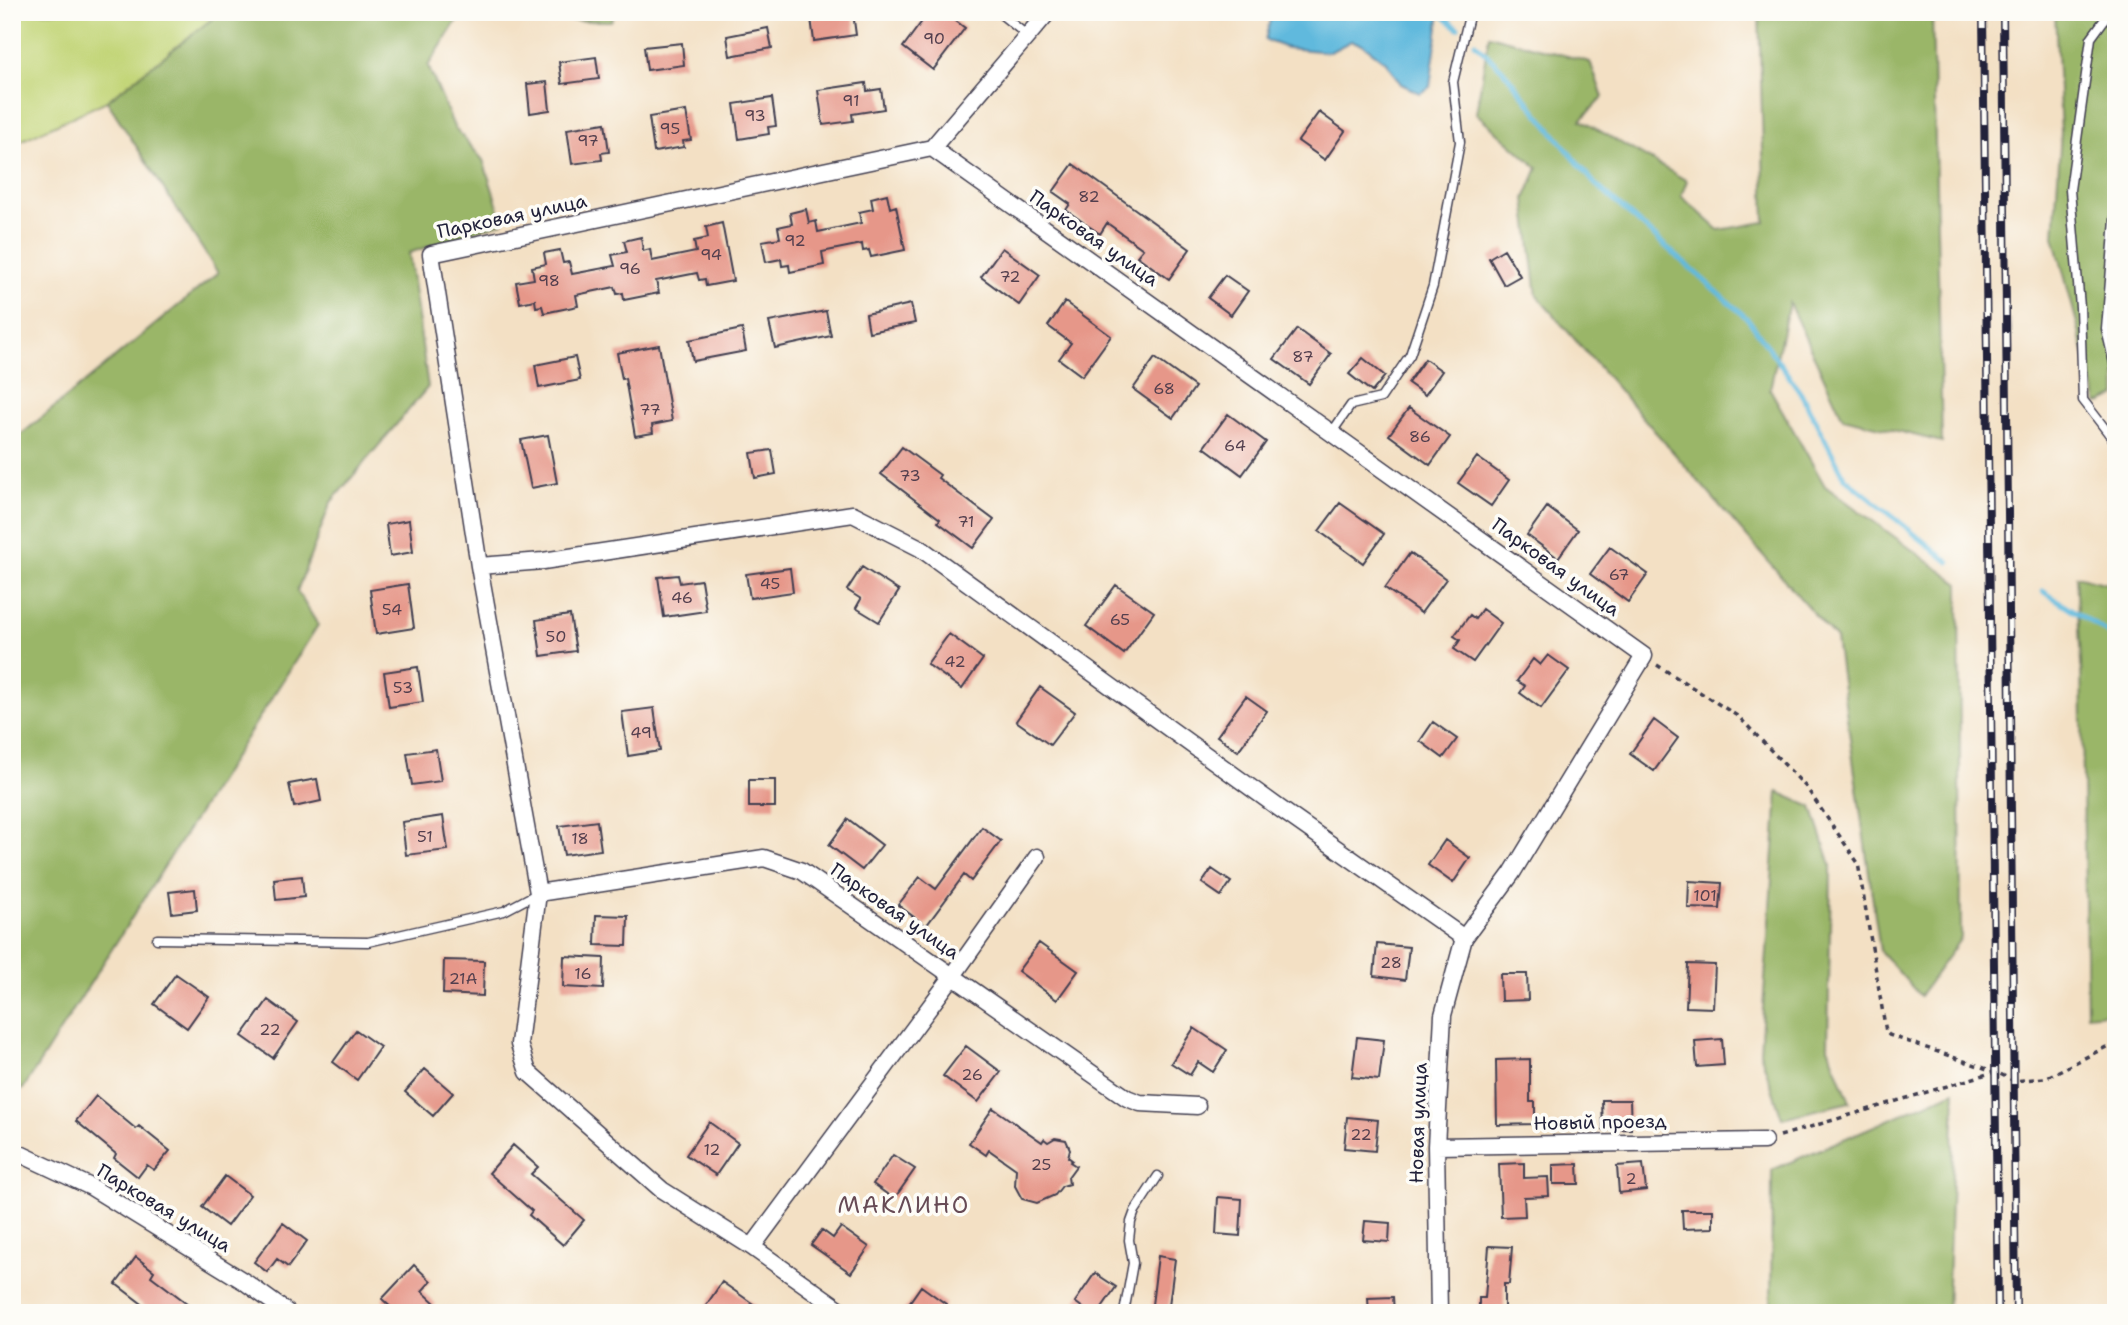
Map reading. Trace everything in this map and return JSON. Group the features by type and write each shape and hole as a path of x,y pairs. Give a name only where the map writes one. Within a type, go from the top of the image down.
{"street":[{"path":"932,148 1048,12"},
{"name":"Парковая улица","path":"845,1313 752,1247 662,1189 528,1072 519,1044 538,893 479,566 431,254 932,148 1644,656"},
{"path":"479,566 543,561 853,514 920,548 1268,800 1464,937 1512,873 1644,656"},
{"path":"752,1247 952,977 1037,857"},
{"name":"Парковая улица","path":"538,893 764,858 802,871 1128,1098 1140,1103 1197,1106"},
{"name":"Новая улица","path":"1438,1313 1436,1146 1443,1015 1464,937"},
{"name":"Новый проезд","path":"1436,1146 1764,1141"},
{"name":"Парковая улица","path":"12,1150 91,1187 245,1282 288,1313"}],"lane":[{"path":"998,12 1028,36"},
{"path":"1332,432 1350,405 1381,398 1410,355 1433,286 1460,142 1453,82 1470,12"},
{"path":"2110,12 2091,37 2070,190 2080,307 2083,400 2116,443"},
{"path":"2116,208 2112,293 2106,329 2116,372"},
{"path":"157,939 368,942 504,911 538,893"},
{"path":"1124,1313 1133,1263 1129,1240 1131,1222 1135,1210 1158,1175"}],"path":[{"path":"1644,656 1739,717 1806,787 1857,863 1886,1032 1889,1035 1996,1072 2014,1081 2045,1078 2116,1042"},
{"path":"1764,1141 1996,1072"}],"green space":[{"path":"12,12 221,12 107,101 12,145"},
{"path":"221,12 615,12 611,21 458,19 428,66 454,127 483,160 503,222 409,253 428,387 331,502 297,591 318,625 23,1089 12,1093 12,442 218,273 107,101"},
{"path":"1759,12 1932,12 1942,442 1843,418 1789,303 1770,389 1825,486 1959,584 1961,938 1920,996 1880,951 1836,639 1537,296 1525,199 1538,168 1476,113 1489,35 1590,62 1603,97 1581,120 1687,181 1681,196 1719,230 1765,222"},
{"path":"2055,12 2105,12 2112,129 2112,12 2116,12 2116,396 2098,404 2054,236 2061,132"},
{"path":"2076,576 2116,586 2116,1012 2087,1015 2081,663"},
{"path":"1778,792 1812,807 1831,865 1828,1047 1850,1102 1782,1118 1760,1052"},
{"path":"1955,1091 1947,1313 1771,1313 1772,1170"}],"water":[{"path":"1272,12 1440,12 1430,87 1420,93 1401,84 1386,62 1362,44 1351,41 1330,52 1287,48 1265,40"}],"building":[{"path":"929,12 944,12 965,28 933,70 903,47"},
{"path":"853,13 856,35 814,41 811,18"},
{"path":"768,28 772,48 730,56 727,36"},
{"path":"682,43 684,65 647,70 644,47"},
{"path":"596,57 599,79 562,84 559,62"},
{"path":"547,82 550,110 530,113 527,84"},
{"path":"866,83 867,91 881,89 884,109 852,114 853,121 823,125 818,90"},
{"path":"772,98 776,126 768,127 769,134 739,139 734,104"},
{"path":"686,111 691,140 683,141 684,147 654,152 649,117"},
{"path":"1319,112 1345,131 1325,160 1298,141"},
{"path":"605,123 609,152 601,153 602,160 572,164 567,129"},
{"path":"1073,164 1190,249 1169,279 1137,256 1143,249 1107,223 1100,234 1066,210 1070,204 1053,192"},
{"path":"887,194 890,208 896,206 905,250 871,257 869,250 863,251 862,244 822,252 824,265 790,272 789,265 782,266 781,259 766,262 762,241 780,238 778,227 792,224 790,213 806,209 809,223 816,221 818,232 861,223 859,212 873,209 871,198"},
{"path":"722,223 733,281 706,286 705,279 699,280 697,273 656,281 659,293 624,300 623,293 617,294 615,287 576,295 578,306 544,313 542,306 536,307 535,300 520,303 516,282 534,279 532,267 546,264 544,253 560,250 563,263 569,262 572,274 615,266 612,255 627,252 624,241 641,237 643,251 650,249 652,261 696,252 694,241 708,238 706,227"},
{"path":"1002,248 1040,275 1019,305 981,277"},
{"path":"1504,249 1520,276 1504,285 1489,258"},
{"path":"1225,275 1248,291 1231,315 1208,298"},
{"path":"1065,302 1111,336 1082,376 1059,359 1071,343 1048,326"},
{"path":"911,304 915,323 869,332 866,314"},
{"path":"826,311 831,336 775,348 769,322"},
{"path":"742,329 746,351 693,361 689,340"},
{"path":"1297,329 1331,354 1309,384 1274,359"},
{"path":"659,345 672,421 652,425 653,433 635,436 625,378 622,379 617,353"},
{"path":"575,357 580,380 539,388 535,365"},
{"path":"1155,358 1195,387 1173,418 1133,389"},
{"path":"1363,358 1385,376 1372,392 1349,374"},
{"path":"1425,359 1442,371 1425,395 1408,383"},
{"path":"1409,408 1450,437 1430,465 1389,435"},
{"path":"1228,414 1266,442 1242,475 1204,447"},
{"path":"548,435 557,483 531,488 521,440"},
{"path":"902,447 994,520 973,548 881,474"},
{"path":"772,450 776,474 755,478 751,453"},
{"path":"1477,457 1509,480 1491,506 1458,483"},
{"path":"1340,503 1384,534 1363,563 1319,531"},
{"path":"1547,507 1578,530 1558,558 1527,535"},
{"path":"409,520 413,552 390,556 386,524"},
{"path":"1610,547 1648,574 1628,602 1590,574"},
{"path":"1410,553 1446,579 1421,613 1385,588"},
{"path":"862,567 899,591 879,622 856,608 861,599 847,590"},
{"path":"790,568 793,592 750,598 746,574"},
{"path":"678,575 680,583 701,580 706,611 664,617 658,577"},
{"path":"408,584 414,628 376,634 370,590"},
{"path":"1116,585 1154,612 1124,654 1086,626"},
{"path":"1482,609 1501,623 1473,662 1454,649 1460,640 1454,636 1470,615 1475,619"},
{"path":"570,615 576,651 541,656 536,620"},
{"path":"949,634 983,659 962,689 927,664"},
{"path":"1548,655 1569,670 1541,708 1520,693 1525,686 1517,681 1533,659 1540,665"},
{"path":"418,667 423,702 389,707 384,672"},
{"path":"1040,687 1075,712 1050,745 1016,721"},
{"path":"1246,696 1267,711 1238,751 1217,736"},
{"path":"654,708 660,751 628,756 622,712"},
{"path":"1654,720 1678,738 1654,771 1630,754"},
{"path":"1433,722 1457,739 1443,758 1420,741"},
{"path":"436,749 441,781 412,785 407,753"},
{"path":"317,779 321,801 294,807 289,784"},
{"path":"749,780 775,780 775,807 749,807"},
{"path":"443,816 448,850 406,855 402,822"},
{"path":"848,819 882,845 862,870 829,845"},
{"path":"597,821 601,850 564,855 559,826"},
{"path":"982,827 1001,841 971,881 964,875 926,926 898,905 920,877 936,889"},
{"path":"1445,840 1470,858 1453,883 1428,865"},
{"path":"1212,869 1231,882 1221,896 1202,883"},
{"path":"302,876 304,897 276,900 274,879"},
{"path":"1689,881 1722,883 1720,909 1688,908"},
{"path":"195,889 197,910 172,913 169,892"},
{"path":"596,915 628,916 627,946 595,945"},
{"path":"1039,943 1078,971 1057,1000 1018,971"},
{"path":"1377,944 1409,947 1405,980 1374,976"},
{"path":"564,956 604,958 603,989 563,987"},
{"path":"444,960 484,961 483,996 443,994"},
{"path":"1688,964 1715,965 1713,1008 1686,1007"},
{"path":"176,974 209,997 187,1028 154,1004"},
{"path":"1500,974 1527,974 1528,1000 1501,1001"},
{"path":"268,1000 298,1022 273,1058 242,1036"},
{"path":"1194,1028 1227,1050 1213,1072 1198,1062 1190,1075 1171,1063"},
{"path":"356,1030 380,1047 357,1080 333,1062"},
{"path":"1357,1037 1384,1040 1379,1080 1352,1077"},
{"path":"1722,1039 1724,1065 1697,1067 1695,1041"},
{"path":"966,1046 1001,1072 978,1102 943,1076"},
{"path":"1530,1059 1530,1102 1535,1102 1535,1124 1497,1125 1496,1060"},
{"path":"425,1069 453,1093 433,1116 405,1092"},
{"path":"96,1096 136,1129 139,1126 170,1151 154,1170 147,1165 138,1177 114,1158 116,1154 76,1121"},
{"path":"1602,1100 1630,1100 1631,1129 1603,1130"},
{"path":"993,1108 1042,1142 1044,1139 1048,1142 1055,1138 1066,1140 1070,1149 1068,1157 1076,1166 1068,1177 1069,1184 1062,1186 1055,1195 1037,1203 1022,1199 1015,1186 1016,1169 989,1150 986,1155 969,1143"},
{"path":"1347,1117 1378,1120 1375,1151 1344,1148"},
{"path":"709,1122 738,1143 716,1175 686,1155"},
{"path":"513,1145 538,1167 531,1174 584,1220 563,1245 529,1215 532,1211 489,1173"},
{"path":"893,1155 915,1169 894,1199 873,1184"},
{"path":"1524,1163 1524,1178 1548,1177 1549,1196 1524,1197 1525,1216 1501,1217 1499,1164"},
{"path":"1578,1164 1579,1184 1553,1184 1553,1165"},
{"path":"1643,1164 1646,1190 1619,1193 1617,1166"},
{"path":"225,1176 250,1195 227,1226 202,1207"},
{"path":"1218,1197 1242,1199 1240,1236 1216,1234"},
{"path":"1682,1210 1713,1210 1713,1228 1683,1229"},
{"path":"1365,1221 1390,1223 1389,1242 1363,1240"},
{"path":"283,1223 307,1241 288,1267 277,1259 267,1272 254,1262"},
{"path":"841,1227 869,1247 851,1273 811,1245 822,1230 833,1238"},
{"path":"1489,1246 1512,1247 1509,1284 1504,1284 1504,1313 1479,1313 1479,1298 1485,1298"},
{"path":"1158,1256 1175,1259 1168,1313 1151,1313"},
{"path":"136,1257 154,1271 151,1276 200,1313 154,1313 116,1284"},
{"path":"414,1265 431,1281 422,1291 436,1304 427,1313 397,1313 382,1299"},
{"path":"1095,1273 1116,1287 1098,1313 1090,1313 1075,1302"},
{"path":"722,1282 766,1313 701,1313"},
{"path":"921,1286 946,1304 940,1313 902,1313"},
{"path":"1393,1297 1394,1313 1369,1313 1368,1298"}],"waterway":[{"path":"1438,12 1458,28"},
{"path":"1475,43 1502,69 1595,184 1748,319 1801,393 1845,478 1949,562"},
{"path":"2043,591 2116,638"}],"railway":[{"path":"1983,12 1998,1313"},
{"path":"2003,12 2016,1313"}],"district":[{"name":"МАКЛИНО","path":"904,1205"}]}
